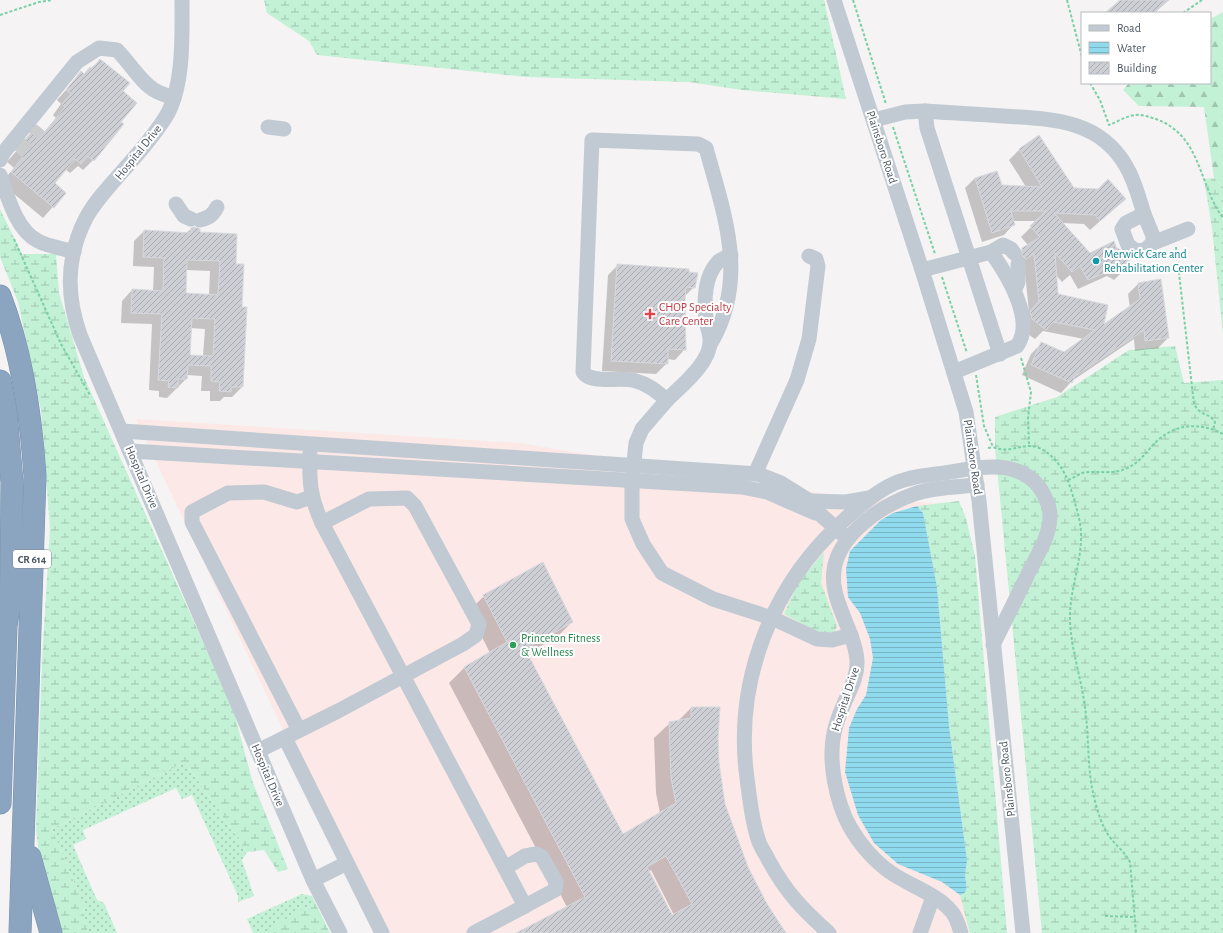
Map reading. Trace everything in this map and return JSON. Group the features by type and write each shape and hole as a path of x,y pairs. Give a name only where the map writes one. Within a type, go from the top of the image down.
{"highway":[{"name":"CR 614","path":"0,296 20,365 28,404 35,476 24,827"},
{"name":"CR 614","path":"0,381 6,413 12,482 11,594"},
{"path":"0,803 6,626 11,594"},
{"path":"7,933 16,630 11,594"},
{"path":"20,933 24,827"},
{"path":"24,827 36,882 51,933"}],"street":[{"path":"170,0 182,26"},
{"path":"182,0 182,26"},
{"path":"182,26 192,0"},
{"name":"Plainsboro Road","path":"834,0 874,120 966,412 977,485 1023,933"},
{"name":"Hospital Drive","path":"182,26 177,90 174,98 168,113 157,130 87,217 74,252 70,289 71,304 74,319 313,880 340,933"},
{"path":"0,160 4,152 77,62 84,56 99,48 117,50 130,63 142,80 155,91 174,98"},
{"path":"38,126 47,116 57,86"},
{"path":"874,120 905,112 925,111 1050,119 1080,127 1099,137 1120,158 1132,178 1153,236 1153,243"},
{"path":"925,111 927,128 1000,354"},
{"path":"268,127 284,129"},
{"path":"667,400 648,385 634,380 593,378 585,376 582,372 592,140 698,144 706,148 727,222 731,254 730,284 721,325 710,342 702,364 667,400 642,429 636,442 632,473 632,519 643,544 662,573 713,599 772,618 817,639 832,640 851,635"},
{"path":"0,165 17,152"},
{"path":"0,175 25,233 38,242 74,252"},
{"path":"176,204 184,216 196,219 209,218 214,214 217,207"},
{"path":"1144,214 1123,226 1123,234 1128,245 1136,251 1145,250 1153,243 1188,229"},
{"path":"922,270 968,256 990,252 1003,245 1011,249 1016,259 1018,282 1015,289"},
{"path":"954,372 1017,346 1021,339 1022,323 1015,289 1005,272 990,252"},
{"path":"710,342 706,318 705,294 710,273 718,261 731,254"},
{"path":"755,474 797,380 809,339 818,266 816,259 809,256"},
{"path":"122,431 575,461 632,473 742,487 767,492 822,516"},
{"path":"310,444 312,497 322,523 526,906"},
{"path":"130,450 578,477 632,473 755,474 781,482 810,501 822,516 847,538 874,515 898,500 926,491 977,485"},
{"path":"829,933 802,909 782,883 759,842 749,795 744,752 745,708 756,653 784,591 816,547 871,498 894,484 915,477 975,468 997,467 1023,473 1032,479 1045,496 1050,513 1050,523 1043,542 993,645"},
{"path":"300,730 192,522 192,512 228,493 264,492 297,502 312,497"},
{"path":"258,751 464,644 476,635 479,624 415,506 407,498 369,498 322,523"},
{"path":"810,501 846,502 871,498"},
{"name":"Hospital Drive","path":"847,538 837,558 833,574 835,591 851,635 857,663 852,687 834,733 832,757 837,797 850,826 864,849 889,872 933,897 952,911 961,933"},
{"path":"285,738 382,933"},
{"path":"474,933 555,890 556,882 542,857 536,854 526,856 505,868"},
{"path":"313,880 348,863"},
{"path":"920,933 933,897"}],"path":[{"path":"0,15 39,2 52,0"},
{"path":"1067,0 1081,53"},
{"path":"1184,12 1202,0"},
{"path":"1091,84 1100,100 1109,125 1134,115 1143,114 1163,122 1183,137 1193,151 1223,218"},
{"path":"1175,239 1194,404 1200,413 1213,418 1215,422 1213,430"},
{"path":"1019,353 1031,392 1028,418 1029,444"},
{"path":"1136,933 1130,862 1127,856 1110,837 1104,826 1092,789 1088,759 1084,700 1072,644 1070,620 1071,592 1081,539 1077,507 1068,480 1082,474 1124,470 1140,461 1159,438 1178,427 1200,426 1222,433"},
{"path":"988,448 993,447"},
{"path":"1105,916 1134,917"}],"shaded area":[{"path":"136,419 520,443 831,495 958,505 1005,933 379,933"}],"green space":[{"path":"264,0 824,0 846,99 742,90 689,82 526,77 317,55 309,41 267,13"},
{"path":"1223,12 1223,187 1214,178 1204,107 1139,106 1123,90 1128,84 1211,84 1211,18"},
{"path":"1214,178 1223,187 1223,334 1212,228 1204,179"},
{"path":"0,209 22,254 56,254 59,293 84,377 233,709 253,783 288,869 278,872 264,850 247,852 185,762 52,829 81,899 88,933 59,933 44,891 36,830 42,660 50,529 41,410 18,302 0,257"},
{"path":"1175,346 1184,383 1223,380 1223,933 1042,933 995,447 995,417 1057,397 1129,350"},
{"path":"959,501 966,518 975,556 1007,933 970,933 960,895 965,892 967,886 965,874 967,860 949,726 937,587 923,513 917,506"},
{"path":"824,552 821,583 837,626 833,635 820,633 784,614 798,583"},
{"path":"185,762 247,852 242,860 254,896 238,902 238,896 192,795 182,799 176,788 83,830 86,839 73,845 97,900 104,903 117,933 88,933 81,899 52,829"},
{"path":"302,894 312,896 315,902 268,930 269,933 253,933 247,919"},
{"path":"315,902 330,933 269,933 267,930"}],"water":[{"path":"917,506 923,513 937,587 949,726 967,860 965,874 967,886 965,892 960,895 942,882 898,864 874,843 858,815 845,772 849,728 857,709 866,695 873,658 870,639 860,613 848,597 846,569 850,551 881,520 893,513"}],"building":[{"path":"1120,0 1169,0 1155,12 1106,12"},
{"path":"100,59 130,83 123,91 137,103 121,122 124,124 94,161 88,156 81,164 75,159 55,183 66,193 54,208 11,172 23,157 16,151 37,125 45,132 65,107 62,104 71,94 66,90 81,71 84,74 90,67 92,69"},
{"name":"Merwick Care and Rehabilitation Center","path":"1039,135 1074,188 1098,189 1108,179 1126,199 1100,221 1095,215 1054,213 1090,253 1114,241 1116,247 1131,258 1125,270 1118,267 1088,280 1080,266 1072,272 1055,253 1058,294 1108,305 1104,324 1140,299 1138,283 1161,279 1169,338 1145,341 1144,330 1075,376 1072,383 1031,365 1041,342 1064,352 1095,330 1053,322 1046,330 1032,319 1030,311 1039,301 1034,254 1026,259 1022,256 1022,248 1040,237 1030,226 1046,211 1011,211 1015,225 992,233 975,178 997,171 1002,185 1042,187 1019,149"},
{"path":"195,227 200,229 200,232 237,234 236,264 244,264 242,307 247,307 243,387 231,387 231,392 219,391 220,382 211,381 211,366 188,365 187,379 178,379 178,388 168,387 169,381 158,380 162,314 131,313 132,289 163,291 164,258 143,257 144,230 191,233 191,228","holes":["187,260 220,261 218,295 186,293","192,318 215,319 213,356 190,355"]},
{"name":"CHOP Specialty Care Center","path":"617,264 689,269 689,272 698,273 695,288 686,287 686,350 668,349 668,364 611,361"},
{"path":"543,562 573,622 525,649 623,834 676,803 671,778 669,722 691,718 691,707 720,707 718,739 719,763 725,804 748,867 767,904 786,933 516,933 585,897 464,667 507,642 483,595","holes":["666,856 692,904 672,915 647,867"]}],"tunnel":[{"path":"17,152 38,126"}],"place":[{"name":"Merwick Care and Rehabilitation Center","path":"1096,261"},
{"name":"CHOP Specialty Care Center","path":"650,314"},
{"name":"Princeton Fitness & Wellness","path":"513,645"}]}
